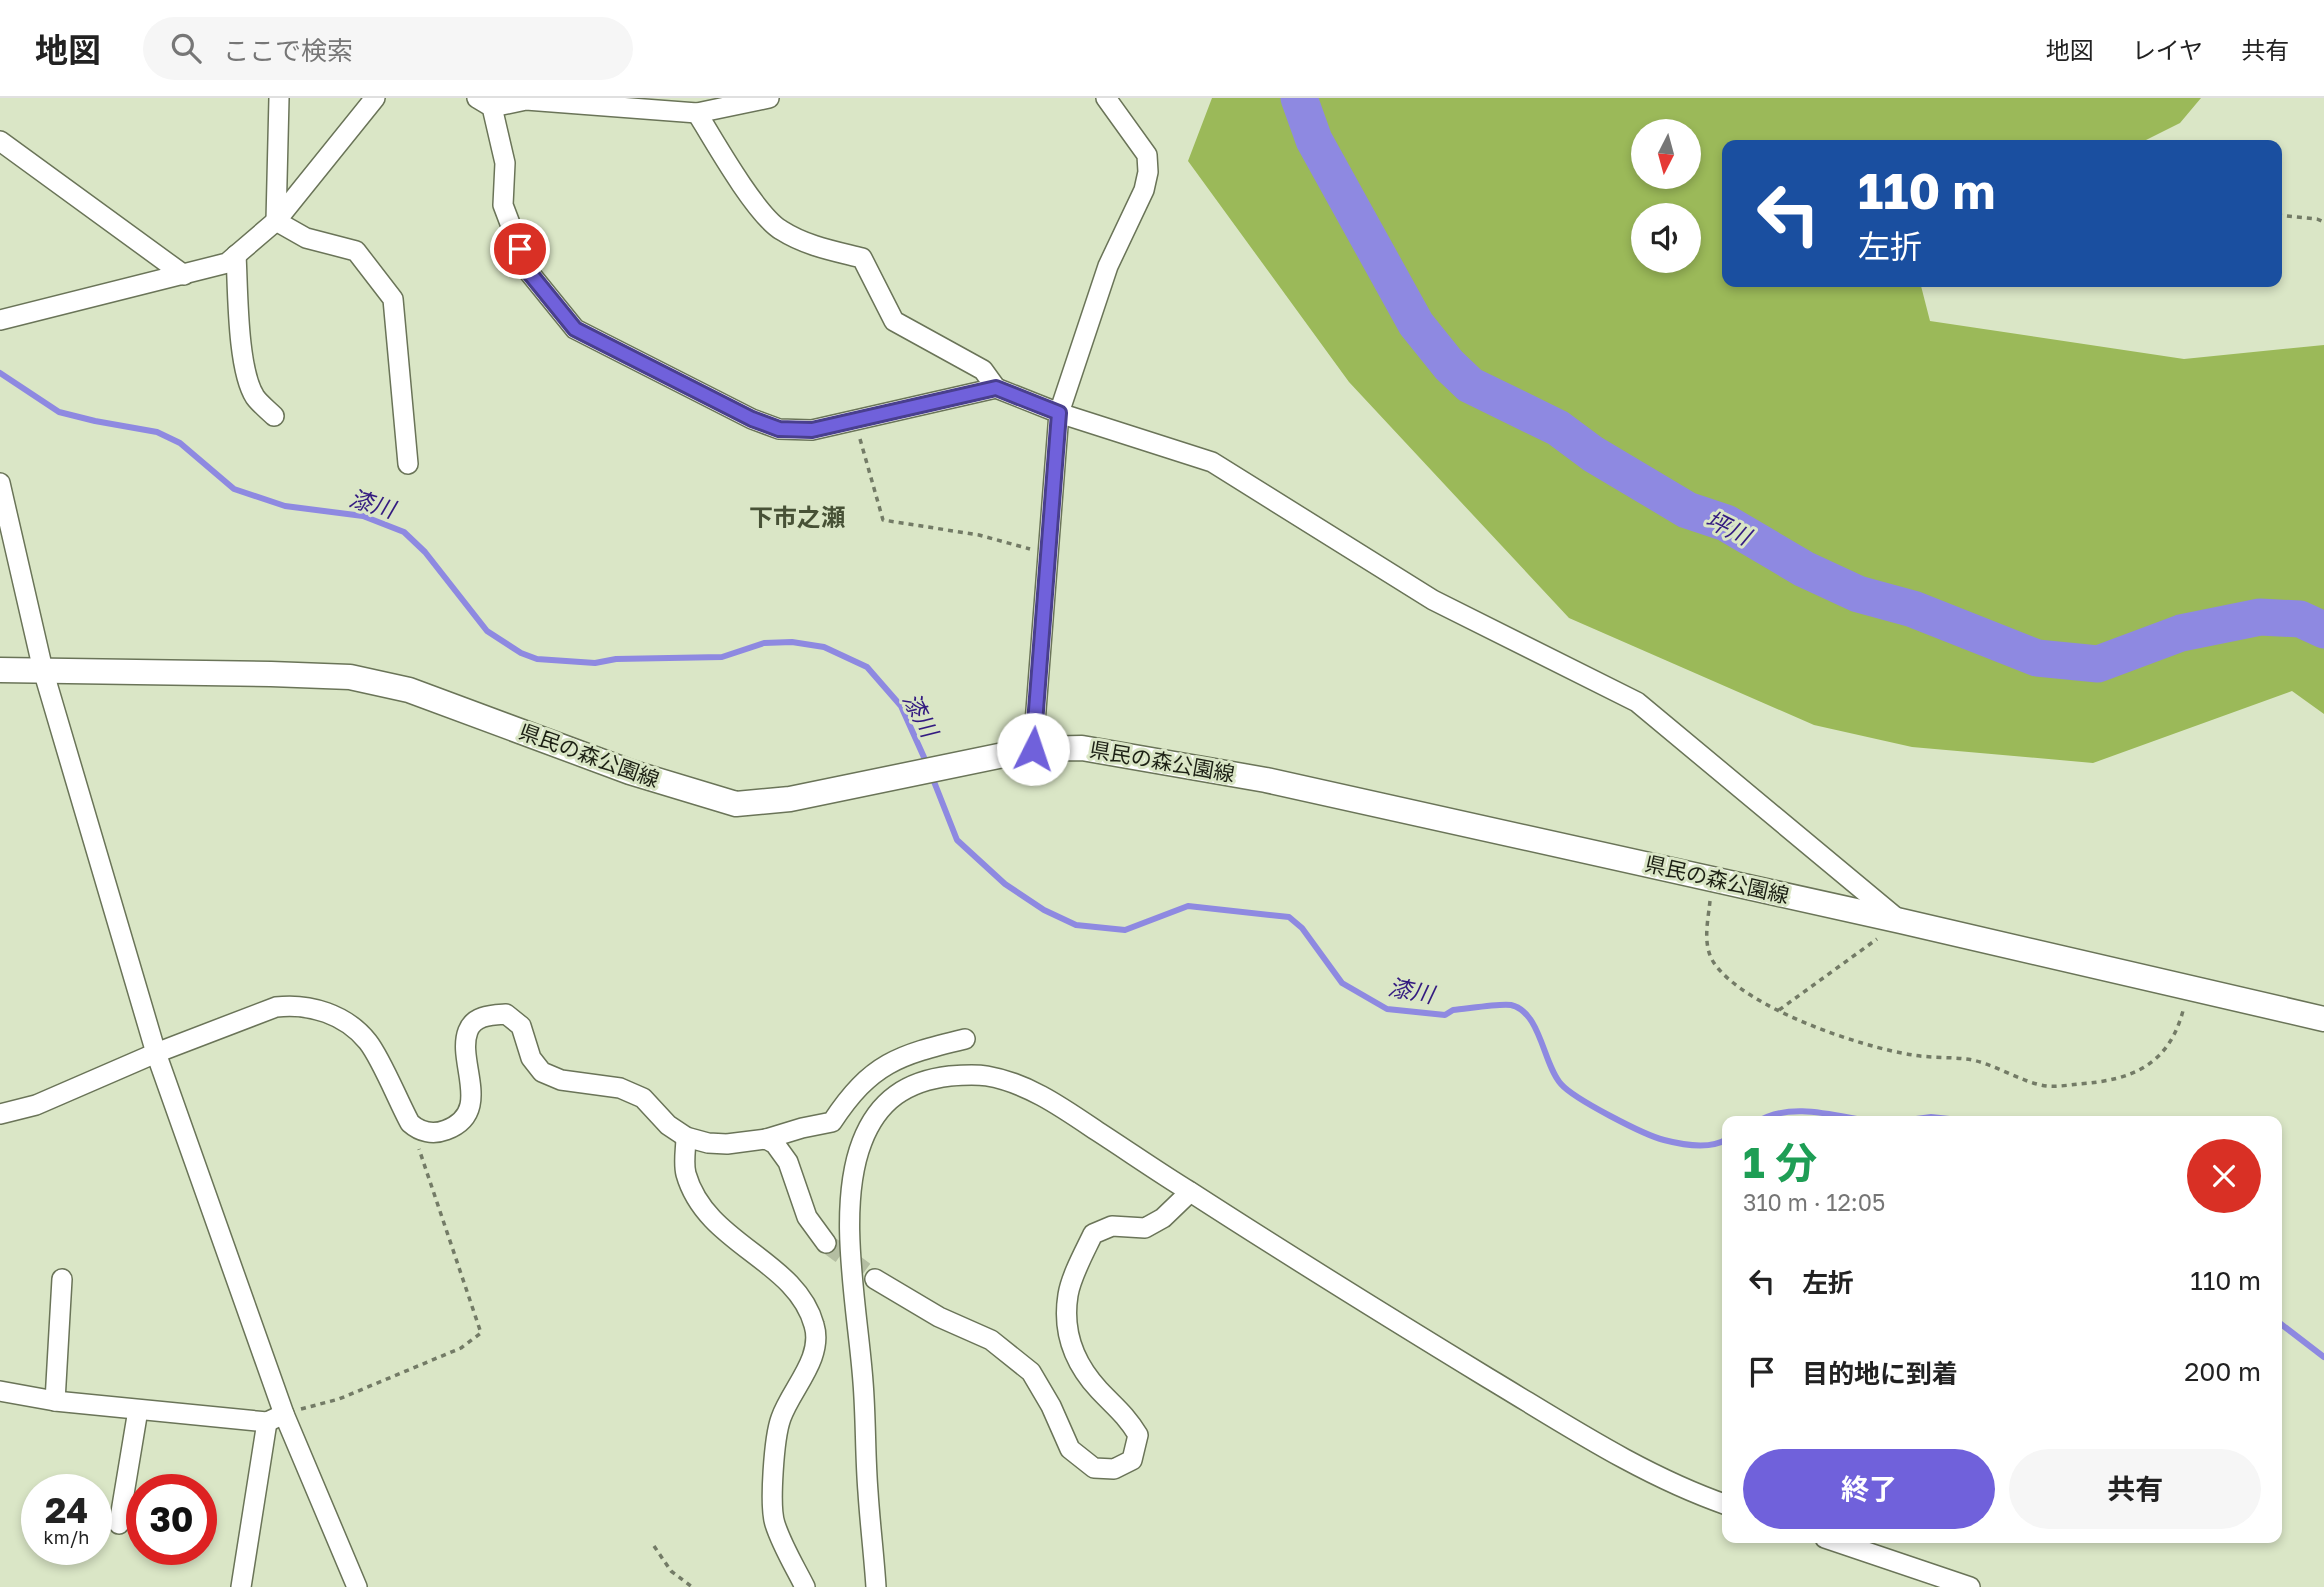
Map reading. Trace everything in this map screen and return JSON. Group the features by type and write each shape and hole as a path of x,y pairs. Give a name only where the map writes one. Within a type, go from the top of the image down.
{"main road":[{"name":"県民の森公園線","path":"0,670 350,677 410,690 630,772 736,804 790,799 1033,749 1082,748 1266,780 1711,878 2324,1019"}],"street":[{"path":"276,221 279,98"},
{"path":"0,320 227,263 276,221 375,98"},
{"path":"769,98 696,113 526,100 488,101 505,163 503,205 528,271 575,329 752,419 779,429 812,430 996,388"},
{"path":"1033,749 1059,413 1108,266 1144,190 1148,172 1147,155 1106,98"},
{"path":"696,113 751,198 778,229 810,245 862,258 894,321 983,370 996,388 1059,413 1213,462 1433,600 1637,702 1900,921"},
{"path":"0,141 184,275"},
{"path":"276,221 306,237 356,251 393,299 408,464"},
{"path":"236,255 246,372 254,396 274,416"},
{"path":"0,484 43,670 156,1053 275,1418 357,1587"},
{"path":"0,1114 36,1105 156,1053 276,1007 295,1005 335,1016 357,1030 369,1043 410,1124 419,1130 432,1132 457,1124 467,1111 472,1099 466,1044 468,1031 474,1021 490,1015 506,1014 520,1026 531,1058 542,1072 561,1080 620,1088 643,1098 668,1125 686,1137 708,1143 765,1139 832,1122 850,1094 869,1076 894,1060 926,1048 965,1039"},
{"path":"876,1587 849,1212 853,1176 861,1143 872,1120 887,1101 907,1087 931,1079 984,1075 1013,1083 1047,1098 1384,1315 1588,1438 1646,1471 1722,1502"},
{"path":"686,1137 685,1171 694,1195 710,1219 783,1279 804,1300 815,1328 815,1348 779,1421 772,1491 774,1522 805,1587"},
{"path":"765,1139 775,1144 788,1162 807,1217 826,1243"},
{"path":"875,1279 939,1317 991,1340 1031,1372 1051,1406 1070,1449 1094,1468 1114,1469 1132,1461 1138,1435 1126,1416 1098,1389 1074,1356 1068,1324 1068,1293 1093,1234 1112,1226 1145,1228 1163,1218 1190,1192"},
{"path":"55,1401 62,1279"},
{"path":"0,1391 55,1401 138,1410 275,1418"},
{"path":"119,1524 138,1410"},
{"path":"241,1587 275,1418"},
{"path":"1840,1543 1970,1587"}],"path":[{"path":"2282,215 2324,222"},
{"path":"855,420 883,520 979,536 1048,554"},
{"path":"1711,878 1707,943 1713,961 1732,984 1810,1027 1872,1046 1914,1055 1970,1059 2046,1086 2102,1082 2138,1073 2161,1055 2178,1029 2188,988"},
{"path":"1779,1010 1900,921"},
{"path":"275,1418 351,1394 461,1348 481,1333 410,1124"},
{"path":"654,1546 671,1571 692,1587"}],"green space":[{"path":"1212,98 2201,98 2180,123 2146,140 1722,140 1722,287 1921,287 1930,321 2184,359 2324,345 2324,714 2292,691 2093,763 1912,747 1814,725 1569,618 1349,382 1188,161"}],"waterway":[{"name":"坪川","path":"1299,98 1314,140 1416,324 1449,365 1470,385 1558,428 1593,454 1687,510 1726,523 1804,569 1858,594 1913,609 2037,658 2098,664 2181,633 2260,617 2300,619 2324,630"},
{"name":"漆川","path":"0,373 59,412 157,432 180,443 234,489 285,506 363,516 404,532 425,552 487,631 521,653 537,659 595,663 616,659 722,657 764,643 792,642 824,647 867,667 901,706 927,764"},
{"name":"漆川","path":"931,774 957,840 1005,884 1044,910 1076,925 1125,930 1188,906 1289,917 1302,928 1342,983 1387,1009 1445,1015 1453,1010 1511,1005 1529,1017 1555,1075 1568,1091 1654,1137 1688,1145 1722,1141"},
{"name":"漆川","path":"1770,1116 1799,1111 1840,1116"},
{"name":"漆川","path":"2282,1325 2324,1357"}],"tunnel":[{"path":"826,1243 875,1279"}],"district":[{"name":"下市之瀬","path":"797,518"}],"route":[{"path":"520,249 528,271 575,329 752,419 779,429 812,430 996,388 1059,413 1033,749"}]}
